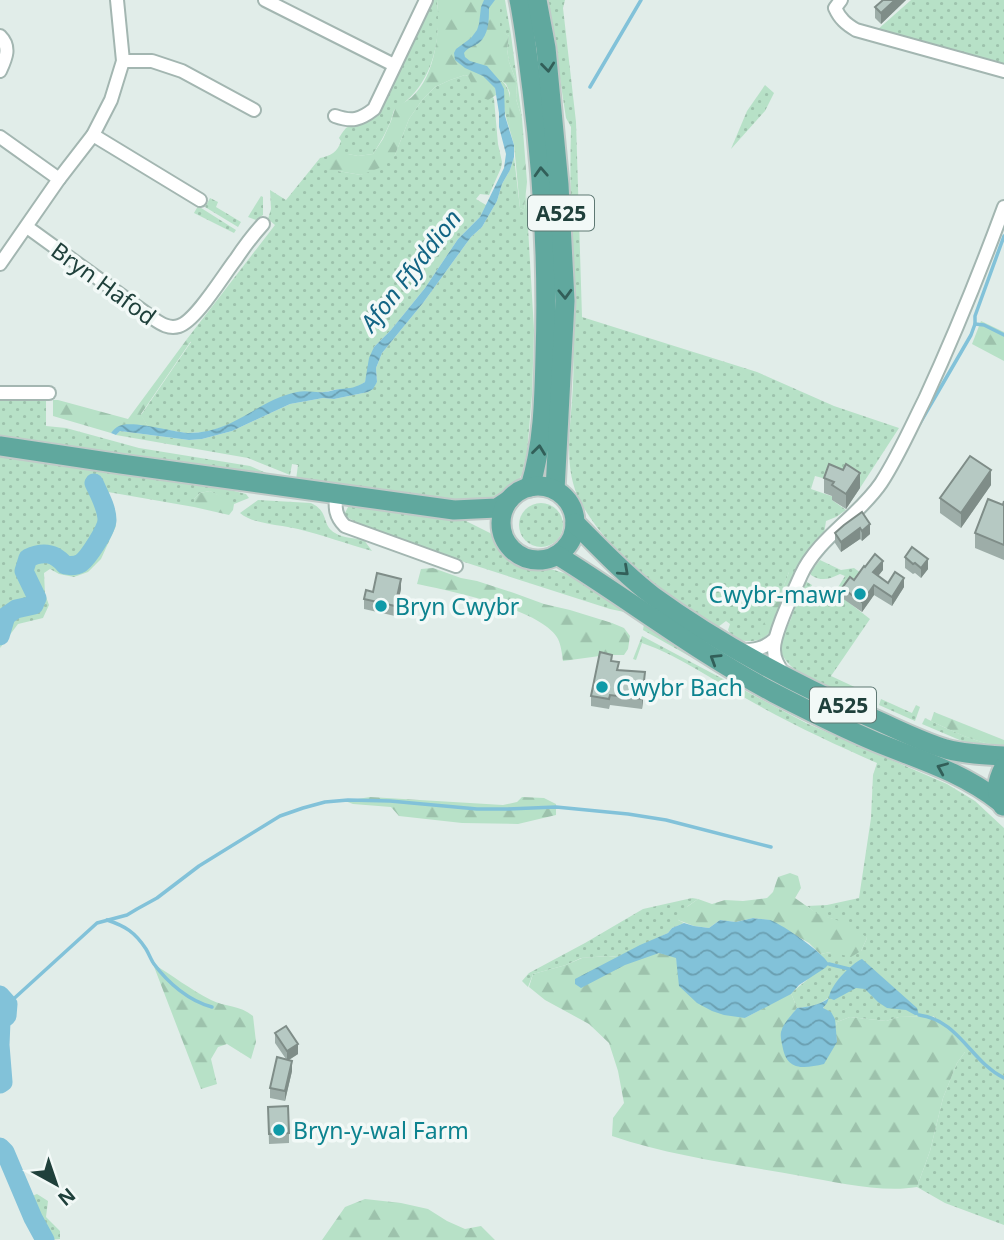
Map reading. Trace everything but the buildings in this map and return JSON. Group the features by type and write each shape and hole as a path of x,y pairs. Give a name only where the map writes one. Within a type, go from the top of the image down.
{"main road":[{"name":"A525","path":"519,0 539,144 546,264 543,412 537,465 530,487"},
{"name":"A525","path":"537,0 546,48 559,184 565,301 555,490"},
{"path":"0,446 454,510 497,508 519,492 542,486 555,490 566,498 571,506 575,523 573,536 567,547 545,560 528,559 516,553 501,527 502,514 509,500"},
{"path":"454,510 501,527"},
{"name":"A525","path":"575,523 652,595 739,651 786,677 907,734 945,748 966,753 1004,756"},
{"name":"A525","path":"557,555 609,587 686,641 751,680 839,724 964,777 1002,805"},
{"name":"A525","path":"1002,805 997,791 998,780 1004,767"}],"street":[{"path":"0,264 93,135 111,100 123,61 117,0"},
{"path":"265,0 394,65"},
{"path":"340,122 356,120 374,109 426,0"},
{"path":"841,0 835,8 838,16 856,30 1004,71"},
{"path":"0,36 6,43 7,51 0,71"},
{"path":"123,61 152,61 182,71 254,110"},
{"path":"231,98 240,107 237,115"},
{"path":"93,135 175,192 201,200"},
{"path":"0,137 59,179"},
{"path":"786,677 777,665 775,639 802,572 819,548 863,505 880,484 906,439 978,277 1004,207"},
{"name":"Bryn Hafod","path":"27,227 163,326 172,327 181,326 211,293 254,228"},
{"path":"0,393 44,389"},
{"path":"335,495 335,510 345,526 456,566"},
{"path":"739,651 757,649 775,639"}],"green space":[{"path":"434,0 437,0 438,32 432,62 426,76 407,100 394,110 373,154 348,154 329,171 361,175 395,155 409,119 422,100 435,87 465,75 488,88 494,99 502,162 489,195 480,194 476,199 486,205 480,217 458,239 425,288 374,347 365,382 354,389 298,392 208,432 186,433 148,427 141,415 191,342 187,339 275,225 268,219 271,209 270,190 286,200 320,158 336,151 341,141 339,138 346,128 370,118 379,111"},
{"path":"437,0 500,0 500,30 509,36 509,62 517,83 516,99 522,118 527,182 524,210 520,208 514,145 509,127 510,93 502,81 495,88 496,95 488,100 478,93 465,75 435,87 409,119 395,155 382,167 361,175 329,172 323,162 334,155 373,154 383,139 396,106 419,89 427,76 436,45"},
{"path":"500,0 505,0 511,35 522,118 516,99 517,83 509,62 509,36 500,31"},
{"path":"548,0 565,0 563,8 576,122 582,317 757,372 834,406 899,428 860,488 815,476 811,489 834,497 832,500 846,510 826,521 824,534 794,572 789,572 780,596 760,631 762,639 748,641 734,637 728,630 730,624 726,621 718,627 660,588 608,541 581,503 575,489 569,459 573,373 571,127 566,118"},
{"path":"911,0 1004,0 1004,66 876,31"},
{"path":"500,81 506,86 510,96 509,127 505,111"},
{"path":"765,85 774,93 765,111 731,149 747,111"},
{"path":"514,157 520,208 524,210 526,193 534,330 527,452 522,474 513,490 501,498 464,503 296,480 298,465 292,464 290,475 248,458 116,435 120,431 189,440 202,439 232,431 290,404 368,392 377,382 376,368 382,353 471,237 482,227 497,201"},
{"path":"261,196 263,215 256,220 248,217"},
{"path":"210,198 218,202 216,207 241,222 238,227 205,207"},
{"path":"198,206 236,230 234,233 194,213"},
{"path":"981,321 1004,332 1004,361 972,344"},
{"path":"187,339 191,341 141,414 148,427 123,426 111,433 53,416 53,400 58,400 128,419"},
{"path":"0,400 46,400 46,426 66,428 139,448 250,466 285,481 0,439"},
{"path":"0,454 210,485 246,494 249,498 234,504 210,491 200,493 194,499 194,507 108,492 114,508 116,526 101,559 88,572 74,577 50,569 44,573 45,594 49,605 43,618 18,624 0,648 10,618 35,607 37,601 29,572 30,560 40,556 67,567 74,568 82,564 91,554 95,554 105,536 109,520 102,486 90,482 104,515 103,527 97,540 70,564 45,550 26,556 22,570 35,599 34,603 10,611 0,624"},
{"path":"210,491 233,502 233,510 229,515 194,507 194,499 200,493"},
{"path":"258,500 311,503 321,510 331,530 342,536 364,540 372,551 307,531 259,522 240,513"},
{"path":"541,503 550,504 557,509 562,516 562,534 557,541 550,546 541,547 532,546 525,541 520,534 519,525 520,516 525,509 532,504"},
{"path":"348,507 370,507 466,521 490,533 520,562 586,580 705,663 643,630 642,621 629,613 430,551 361,525 345,516"},
{"path":"820,560 841,570 854,568 864,575 843,598 870,619 831,676 874,696 868,709 803,676 784,658 781,649 804,583 812,585 809,591 828,602 831,599 838,603 843,594 837,589 845,576 840,574 822,579 811,575"},
{"path":"433,568 612,623 624,628 630,636 628,649 624,655 563,661 558,639 549,628 534,619 494,603 417,584 421,569"},
{"path":"789,572 794,572 796,576 774,626 762,639 759,631 780,596"},
{"path":"642,636 806,723 947,784 975,801 1004,828 1004,1225 945,1203 917,1187 930,1151 943,1098 957,1063 965,1052 965,1041 933,1016 899,1017 886,1021 850,1017 837,1022 835,1029 835,1019 823,1009 828,998 813,1006 797,1008 791,993 807,980 820,954 861,951 867,938 833,919 818,915 807,906 859,898 871,818 873,775 877,763 779,716 656,648 642,643 636,660 633,659"},
{"path":"881,699 912,713 916,705 920,707 915,721 879,705"},
{"path":"934,712 1004,740 1004,745 975,740 931,721"},
{"path":"925,718 954,732 1004,746 969,744 922,724"},
{"path":"370,797 503,805 517,802 522,797 544,798 556,804 556,815 518,824 462,823 399,816 391,807 345,801"},
{"path":"790,873 798,876 801,888 795,898 818,914 852,925 867,938 861,951 851,957 831,952 820,954 809,943 769,920 720,920 709,928 678,920 680,912 698,899 712,904 725,900 767,898 773,892 778,877"},
{"path":"698,899 688,906 678,920 684,923 672,928 668,933 618,957 581,958 533,974 528,987 522,981 529,973 643,909"},
{"path":"660,953 676,957 679,977 745,1018 791,993 797,1008 783,1028 837,1042 837,1022 850,1017 886,1021 899,1017 932,1016 965,1041 965,1052 957,1063 943,1098 930,1151 917,1187 889,1189 844,1184 681,1155 612,1136 613,1118 624,1103 609,1043 589,1024 545,1000 529,987 533,974 582,958 608,956 629,959"},
{"path":"153,964 211,1000 253,1016 256,1042 251,1059 227,1044 218,1047 211,1059 217,1084 201,1089"},
{"path":"37,1194 48,1201 46,1217 60,1231 60,1239 49,1240 45,1235 30,1202 32,1196"},
{"path":"365,1199 428,1209 465,1229 481,1226 495,1240 322,1240 345,1207"}],"water":[{"path":"484,0 495,0 489,8 487,31 479,43 464,53 470,61 487,66 504,89 505,116 514,145 514,157 497,201 482,227 471,237 382,353 376,368 377,382 373,389 334,399 323,398 290,404 232,431 202,439 189,440 120,431 116,435 111,433 125,425 143,425 188,433 205,432 233,422 283,396 300,391 326,392 350,388 365,382 369,358 374,347 425,288 458,239 480,217 504,168 506,154 499,127 495,88 483,76 455,60 454,53 477,30"},
{"path":"753,918 770,920 784,928 811,946 829,964 799,985 791,994 745,1018 724,1015 697,1003 679,986 676,958 659,953 625,965 581,988 575,984 575,979 684,923 709,928 720,920 736,922"},
{"path":"862,959 917,1008 919,1015 906,1010 887,1008 865,989 856,988 834,1000 829,998 833,987 842,976"},
{"path":"829,998 823,1008 831,1012 835,1019 837,1042 824,1064 804,1067 793,1065 783,1049 781,1034 784,1025 797,1008 814,1005"}],"waterway":[{"path":"590,87 641,0"},
{"path":"1004,236 975,316 975,324 984,325 1004,335"},
{"path":"920,423 975,324"},
{"name":"Afon Ffyddion","path":"0,636 6,616 16,609 34,605 37,598 24,571 28,558 48,554 57,557 65,565 75,565 81,563 97,543 104,530 107,515 94,483"},
{"path":"8,1004 97,923 127,915 157,898 199,866 280,816 325,802 390,801 477,809 556,807 628,814 666,820 771,847"},
{"path":"107,920 134,934 172,984 195,1000 212,1007"},
{"path":"829,964 849,969"},
{"name":"Afon Ffyddion","path":"0,995 8,1004 7,1016 1,1021 3,1082 0,1084"},
{"path":"919,1015 933,1018 945,1025 982,1062 1004,1078"},
{"name":"Afon Ffyddion","path":"0,1147 5,1152 45,1240"}],"place":[{"name":"Cwybr-mawr","path":"860,594"},
{"name":"Bryn Cwybr","path":"381,606"},
{"name":"Cwybr Bach","path":"602,687"},
{"name":"Bryn-y-wal Farm","path":"279,1130"}]}
